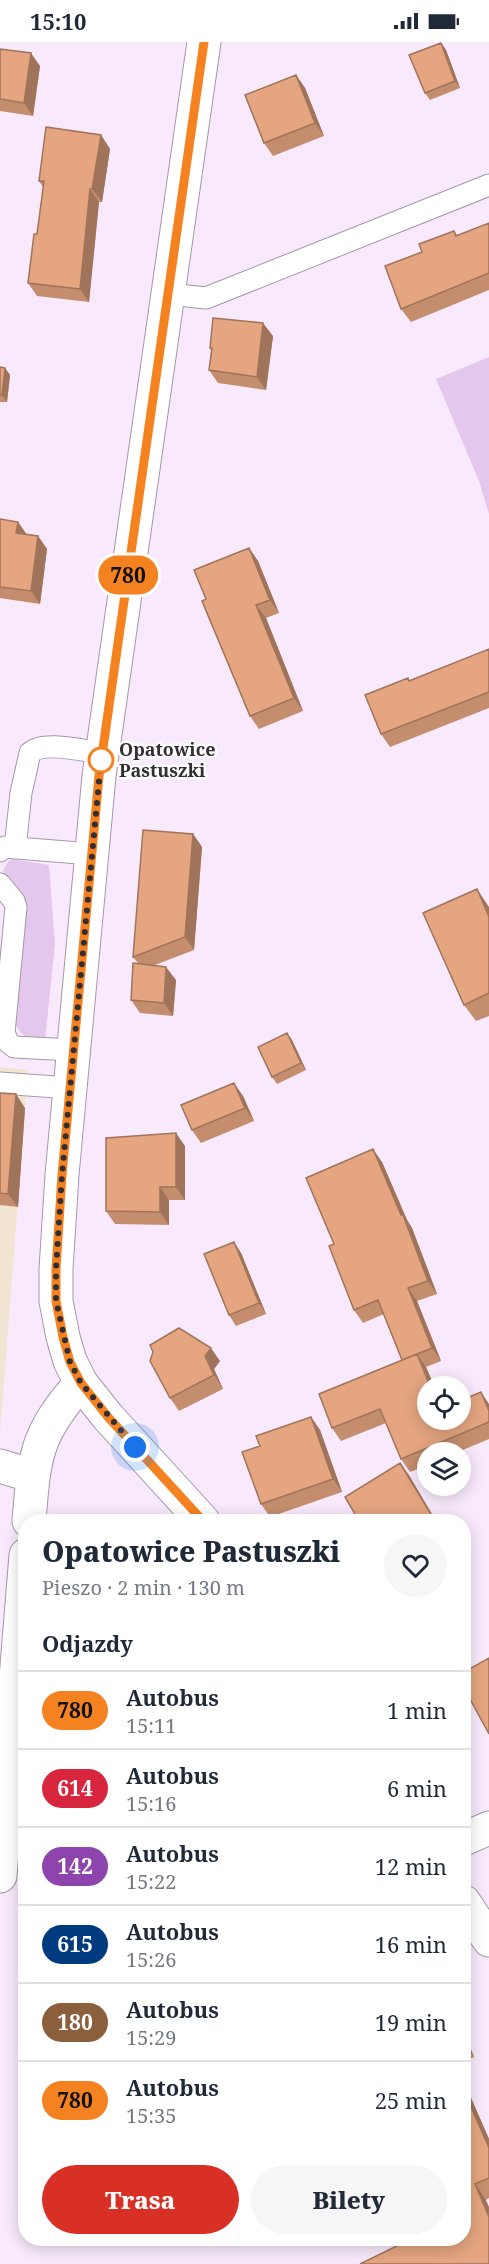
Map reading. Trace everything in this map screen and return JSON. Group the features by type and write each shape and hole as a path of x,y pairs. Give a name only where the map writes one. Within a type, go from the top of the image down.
{"street":[{"path":"197,1514 108,1417 81,1383 70,1362 56,1301 56,1269 73,1050 102,753 204,42"},
{"path":"29,1514 39,1445 46,1430 81,1383"},
{"path":"0,1466 33,1476"},
{"path":"0,1876 8,1688 18,1614"},
{"path":"471,1836 489,1828"},
{"path":"471,1913 489,1940"}],"lane":[{"path":"168,294 206,298 489,185"},
{"path":"91,854 8,850 30,753 39,748 62,747 102,753"},
{"path":"0,884 16,907 4,1034 14,1047 73,1050"},
{"path":"0,1083 70,1088"}],"shaded area":[{"path":"489,357 489,514 479,481 436,379"},
{"path":"13,859 49,865 55,943 45,1041 27,1037 20,1032 15,1023 3,871 8,862"},
{"path":"0,1067 28,1070 0,1433"}],"building":[{"path":"441,43 455,81 425,93 409,55"},
{"path":"0,49 31,53 24,103 0,99"},
{"path":"296,75 315,123 264,143 245,95"},
{"path":"46,127 101,135 92,189 90,189 80,289 28,283 44,181 39,181"},
{"path":"489,223 489,273 401,309 385,266 422,252 419,244 454,231 456,236"},
{"path":"213,318 263,323 257,377 209,370"},
{"path":"0,367 5,368 2,395 0,395"},
{"path":"0,519 18,522 16,533 38,536 31,591 0,587"},
{"path":"249,548 270,600 256,605 294,698 250,716 202,601 206,599 194,570"},
{"path":"489,649 489,692 381,734 365,695 408,678 409,681"},
{"path":"143,830 193,834 185,937 133,957"},
{"path":"477,889 489,917 489,993 464,1005 423,913"},
{"path":"133,963 166,967 164,1003 131,1000"},
{"path":"287,1033 301,1063 272,1077 258,1047"},
{"path":"234,1083 245,1108 192,1130 181,1105"},
{"path":"0,1093 16,1094 8,1194 0,1193"},
{"path":"176,1133 176,1187 160,1187 160,1212 106,1211 106,1138"},
{"path":"373,1149 401,1215 403,1215 428,1281 408,1288 432,1348 402,1360 378,1300 354,1310 329,1246 334,1244 306,1178"},
{"path":"234,1242 259,1303 229,1315 204,1254"},
{"path":"179,1328 211,1348 205,1356 214,1375 170,1398 150,1361 153,1352 150,1345"},
{"path":"417,1354 426,1376 417,1376 417,1430 470,1430 441,1442 417,1442 417,1452 401,1459 380,1409 332,1428 319,1394"},
{"path":"481,1392 489,1411 489,1422 471,1430 471,1396"},
{"path":"311,1417 333,1479 261,1504 242,1452 260,1446 256,1436"},
{"path":"400,1463 417,1491 417,1496 420,1496 431,1514 355,1514 345,1497"},
{"path":"489,1658 489,1734 471,1701 471,1668"},
{"path":"471,2107 489,2148 489,2178 475,2184 489,2217 489,2264 360,2264 397,2246 471,2246"}],"bus line":[{"name":"780","path":"197,1514 108,1417 81,1383 70,1362 58,1317 56,1269 62,1175 99,776 204,42"}],"place":[{"name":"Opatowice Pastuszki","path":"101,760"}],"route":[{"path":"101,760 62,1175 56,1301 70,1362 81,1383 135,1447"}]}
